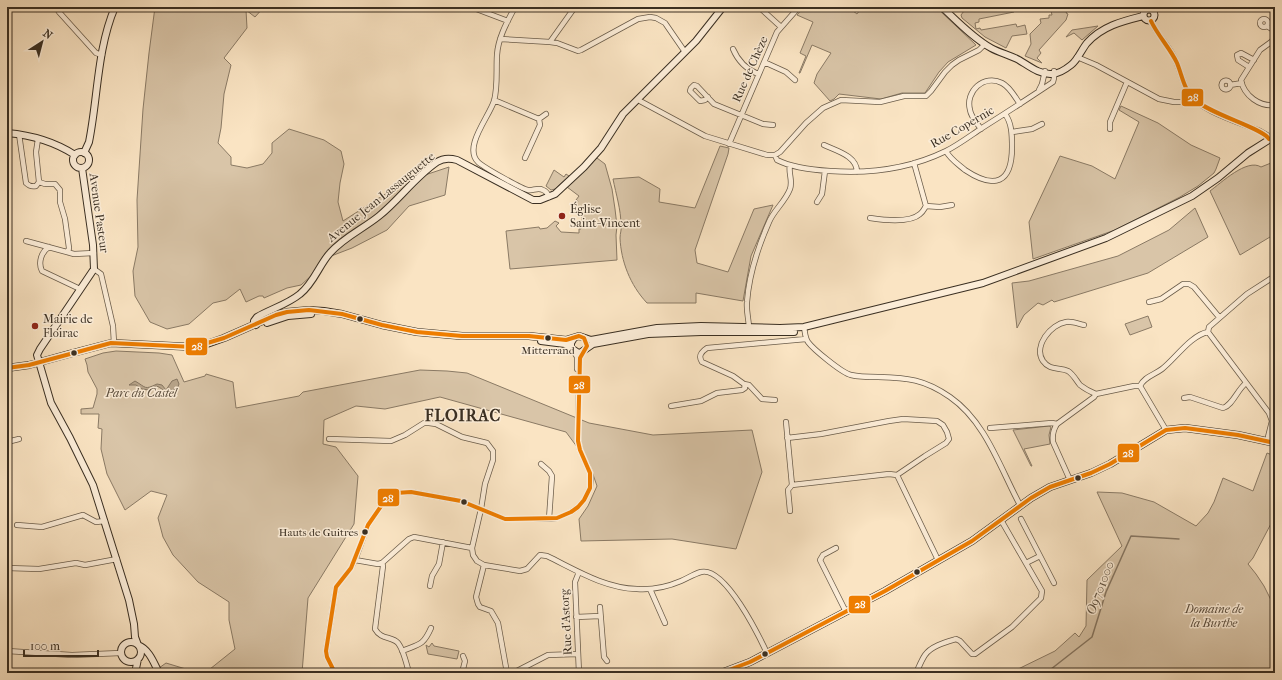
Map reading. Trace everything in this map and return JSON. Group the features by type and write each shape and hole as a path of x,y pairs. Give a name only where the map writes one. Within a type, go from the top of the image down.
{"street":[{"path":"56,7 96,53 102,55"},
{"path":"84,153 90,136 102,55 109,23 115,7"},
{"path":"471,7 508,20"},
{"path":"515,7 500,39 497,54 494,100 473,144 473,151 475,158 482,165 527,190 546,191 549,197 568,182 596,154 620,118 700,36 723,7"},
{"path":"550,42 575,7"},
{"path":"759,7 781,27"},
{"name":"Rue de Chèze","path":"729,144 758,74 778,32 799,7"},
{"path":"942,7 985,44 1019,60 1025,61 1045,72 1054,73 1077,57 1092,38 1102,31 1119,22 1144,16"},
{"path":"1144,16 1144,12 1154,9 1155,15 1154,19 1151,21"},
{"path":"7,368 30,366 69,354 114,343 194,347 218,340 256,324 288,316 316,314 341,318 381,329 416,336 462,340 539,341 565,344 577,352 585,350 593,344 648,334 804,329 989,281 1106,238 1192,196 1218,178 1248,153 1272,138 1264,133 1207,109 1194,100 1187,91 1174,57 1151,21 1146,20 1144,16"},
{"path":"500,39 557,43 578,51 638,19 650,17 656,18 665,23 685,52"},
{"path":"1267,26 1275,31"},
{"path":"1275,37 1260,50 1242,78 1242,83 1249,96 1261,104 1267,106 1275,105"},
{"path":"775,156 806,123 823,108 841,100 880,102 904,96 926,96 952,65 979,50 985,44"},
{"path":"733,49 737,58 750,71 758,74"},
{"path":"1249,67 1238,60 1237,55 1243,53 1254,60"},
{"path":"1077,57 1096,65 1164,101 1184,103 1193,102 1194,100"},
{"path":"764,62 786,72 795,80"},
{"path":"1038,92 1045,72"},
{"name":"Rue Copernic","path":"638,99 705,136 767,155 775,156 777,160 790,165 825,170 857,172 888,170 914,163 946,151 1006,114 1053,82 1054,73"},
{"path":"981,129 972,116 969,109 969,102 972,90 983,82 996,80 1003,83 1008,87 1020,104"},
{"path":"1110,129 1110,122 1127,82"},
{"path":"1230,85 1242,83"},
{"path":"708,97 714,104 763,124 773,125"},
{"path":"494,100 539,119"},
{"path":"539,119 546,114"},
{"path":"946,151 949,157 973,175 991,181 998,180 1005,176 1012,159 1012,132 1009,118 1006,114"},
{"path":"525,158 540,124 539,119"},
{"path":"1012,132 1032,129 1042,124"},
{"path":"7,133 19,134 54,144 74,155"},
{"path":"19,134 26,183 28,186 36,186 39,182"},
{"path":"38,139 36,152 39,182"},
{"path":"824,145 848,156 856,164 857,172"},
{"path":"79,152 88,156 89,161 86,166 82,168 74,165 74,155 79,152"},
{"name":"Avenue Jean Lassauguette","path":"256,324 254,322 258,317 299,296 308,286 328,255 342,241 378,216 425,172 441,160 457,160 532,200 540,200 549,197"},
{"path":"870,218 884,220 910,218 921,214 926,206 914,163"},
{"path":"749,330 746,303 752,270 769,221 783,203 790,188 790,165"},
{"name":"Avenue Pasteur","path":"38,363 37,354 94,269 94,252 82,168"},
{"path":"817,202 822,194 825,170"},
{"path":"39,182 45,184 55,184 60,190 60,202 65,219 69,248 68,252"},
{"path":"926,206 940,208 952,205"},
{"path":"26,241 74,254 94,252"},
{"path":"48,247 39,264 42,271 80,289"},
{"path":"94,269 101,274 113,326 114,343"},
{"path":"1267,441 1271,419 1208,332 1209,326 1219,317 1247,294 1275,276"},
{"path":"1149,302 1161,299 1183,284 1186,284 1194,287 1219,317"},
{"path":"256,324 264,319 287,312 316,310 342,314 382,325 417,332 462,336 539,337 566,340 579,336 591,340 657,328 701,326 749,330"},
{"path":"1084,325 1067,321 1055,326 1048,333 1042,344 1040,356 1045,364 1054,369 1069,372 1081,385 1096,394"},
{"path":"804,329 808,343 835,366 848,374 866,377 906,378 922,381 950,397 961,406 984,434 1020,505"},
{"path":"1140,386 1144,380 1160,371 1197,336 1208,332"},
{"path":"574,338 571,343 572,349 577,358 579,377"},
{"path":"335,673 327,657 326,651 334,593 336,587 356,560 368,525 386,499 396,493 411,492 450,498 472,505 505,519 549,519 562,516 578,507 590,488 591,479 578,441 580,358 587,343 584,338"},
{"path":"776,400 762,399 752,387 744,384 733,376 702,362 700,358 702,351 707,348 806,339"},
{"path":"38,363 50,403 89,476 105,521 132,612 135,637 141,650 135,673"},
{"path":"1184,398 1190,397 1223,408 1229,405 1241,387 1246,383"},
{"path":"671,406 701,402 717,393 742,390 745,388 744,384"},
{"path":"1070,480 1055,448 1052,436 1057,424 1096,394 1140,386"},
{"path":"1140,386 1166,430"},
{"path":"787,438 840,431 889,420 903,419 937,421 943,425 949,439 946,443 897,475 889,474 792,485"},
{"path":"786,422 792,485 788,490 790,511"},
{"path":"329,438 391,441 424,424 429,423 436,424 462,437 487,443 492,451 493,460 485,484 472,548 473,555 477,561 484,564 520,571 527,569 540,555 547,556 579,572 613,586 622,588 650,589 679,582 702,572 708,572 715,576 740,603 767,653"},
{"path":"990,428 1052,423 1057,424"},
{"path":"721,673 750,662 916,574 938,560 972,542 1020,505 1043,491 1110,464 1166,430 1185,428 1232,434 1275,443"},
{"path":"7,442 19,439"},
{"path":"541,464 552,476 549,519"},
{"path":"897,475 938,560"},
{"path":"18,525 42,527 79,516 86,516 96,522 105,521"},
{"path":"1021,519 1054,583"},
{"path":"916,673 924,656 943,643 956,639 960,641 972,654 975,654 1019,621 1041,598 1042,591 1001,520"},
{"path":"356,560 378,564 382,563 409,539 414,537 472,548"},
{"path":"430,586 432,576 439,564 443,542"},
{"path":"836,548 823,555 820,560 846,612"},
{"path":"1026,563 1040,556"},
{"path":"7,568 39,569 76,563 85,565 116,559"},
{"path":"382,563 383,566 375,629 377,633 383,637 394,640 399,644 409,673"},
{"path":"484,564 476,597 480,607 491,611 498,623 508,673"},
{"name":"Rue d'Astorg","path":"579,572 575,582 579,673"},
{"path":"125,589 131,634 127,643 122,647 120,653 135,673"},
{"path":"650,589 665,623"},
{"path":"600,607 604,657 607,661"},
{"path":"576,617 600,616"},
{"path":"402,651 422,643 431,628"},
{"path":"127,643 133,642 143,647 159,673"},
{"path":"7,651 72,655 120,653"},
{"path":"513,673 548,655 578,654"},
{"path":"462,673 465,661 463,656"},
{"path":"139,657 152,661"},
{"path":"128,662 133,662 139,657"}],"green space":[{"path":"155,7 264,7 255,17 246,10 247,28 224,58 231,65 224,94 218,143 231,157 231,165 247,168 263,164 272,153 272,143 289,129 324,140 341,151 344,164 338,202 343,221 404,182 449,167 445,195 409,206 387,230 352,248 326,258 324,255 311,276 301,285 287,288 264,298 263,296 259,296 246,302 240,289 226,300 213,303 189,324 167,329 150,322 135,296 133,271 138,247 137,200 143,109"},
{"path":"804,7 848,7 857,14 862,7 936,7 976,45 948,62 939,72 925,93 902,93 881,99 839,94 830,101 814,83 817,74 831,53 812,45 799,73 806,56 800,53 813,22 797,15"},
{"path":"967,7 1013,7 1014,12 979,19 979,22 975,23 976,29 980,28 981,30 1016,24 1017,27 1025,25 1027,34 1012,36 1006,48 985,37 962,18 961,15"},
{"path":"1050,7 1069,7 1066,13 1068,14 1066,20 1039,50 1041,53 1037,58 1042,63 1025,56 1031,44 1030,34 1041,23 1040,19 1049,18 1049,15 1052,15"},
{"path":"1098,26 1082,40 1074,33 1066,37 1072,30"},
{"path":"1121,106 1158,123 1191,145 1220,158 1214,173 1198,186 1180,197 1115,230 1033,259 1029,222 1060,156 1092,166 1115,179 1139,122 1119,110"},
{"path":"720,146 729,148 728,154 695,250 697,263 728,272 754,209 773,205 751,256 743,301 696,293 696,303 647,303 631,281 624,264 620,238 620,214 613,179 639,177 660,189 659,202 695,208"},
{"path":"597,158 605,164 612,189 617,226 617,260 510,269 506,231 539,227 540,229 547,228 555,221 559,223 556,226 561,232 579,233 579,229 581,229 582,215 576,204 578,201 576,200 579,196 567,187"},
{"path":"1274,163 1275,165 1275,234 1240,255 1210,191 1234,173 1242,169 1255,165 1261,167"},
{"path":"554,170 564,177 566,174 569,176 555,189 551,190 546,186"},
{"path":"1195,208 1208,237 1148,273 1054,302 1052,300 1043,305 1038,303 1024,315 1017,328 1012,283 1029,281 1118,256 1169,230"},
{"path":"1148,316 1152,327 1130,335 1125,324"},
{"name":"Parc du Castel","path":"116,351 172,355 184,382 205,376 206,374 233,382 236,408 299,396 303,392 420,370 467,373 589,423 653,435 752,430 762,472 736,549 672,539 581,541 579,519 588,506 597,486 589,463 566,432 440,397 385,409 356,406 324,420 323,444 336,447 358,476 354,524 308,598 302,673 205,673 235,649 229,620 229,602 198,582 173,555 163,537 158,518 167,495 151,491 125,510 107,474 101,449 102,429 98,428 99,414 81,414 81,409 93,408 97,394 97,389 88,372 85,359 103,353"},
{"path":"1051,427 1049,435 1050,444 1024,449 1031,466 1013,430"},
{"name":"Domaine de la Burthe","path":"1267,453 1275,456 1275,516 1253,558 1248,564 1264,586 1275,608 1275,673 1010,673 1055,651 1075,633 1079,637 1086,626 1087,580 1122,546 1097,492 1122,493 1154,502 1196,526 1208,513 1223,478 1253,491"},
{"path":"432,643 434,646 459,651 457,659 428,654 426,645 429,647"},
{"path":"166,663 199,673 152,673"}],"shaded area":[{"path":"177,379 179,384 177,389 171,390 167,393 156,386 149,390 142,389 136,385 129,385 135,381 147,388 157,384 162,385 166,390 172,381"}],"waterway":[{"name":"O9701000","path":"1046,673 1092,637 1106,592 1131,536 1179,539"}],"transit line":[{"name":"28","path":"1151,21 1177,63 1186,87 1194,99 1201,105 1211,110 1257,130 1269,139"},
{"name":"28","path":"7,368 29,365 111,343 194,347 224,338 276,315 287,312 309,310 342,314 382,325 417,332 462,336 529,336 566,340 579,336 584,338 587,346 580,358 578,441 580,450 590,473 590,488 584,500 571,512 557,518 505,519 461,501 411,492 396,493 386,499 368,525 351,568 336,587 326,651 327,657 335,673"},
{"name":"28","path":"721,673 750,662 885,591 972,541 1031,498 1050,487 1091,473 1110,464 1166,430 1185,428 1238,435 1275,443"}],"place":[{"name":"Église Saint-Vincent","path":"562,216"},
{"name":"Mairie de Floirac","path":"35,326"},
{"name":"Mitterrand","path":"548,338"},
{"name":"Hauts de Guitres","path":"365,532"}],"district":[{"name":"FLOIRAC","path":"463,415"}]}
